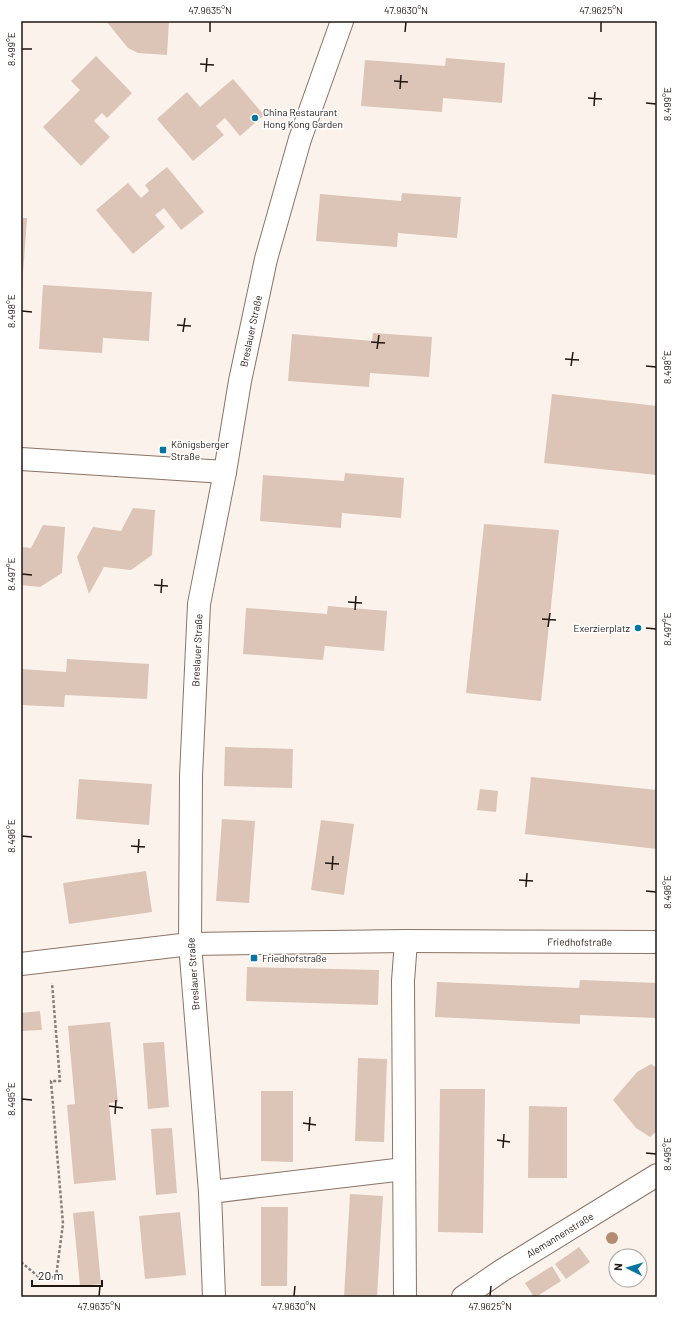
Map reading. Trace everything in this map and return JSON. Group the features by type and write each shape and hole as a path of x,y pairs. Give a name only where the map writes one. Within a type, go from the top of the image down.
{"street":[{"name":"Breslauer Straße","path":"214,1297 210,1192 190,944 191,776 199,604 225,472 240,381 266,259 300,139 342,21"},
{"path":"21,459 225,472"},
{"path":"405,1297 402,981 406,941"},
{"name":"Friedhofstraße","path":"21,964 190,944 406,941 657,942"},
{"path":"210,1192 404,1169"},
{"name":"Alemannenstraße","path":"464,1297 502,1271 657,1175"}],"path":[{"path":"21,1262 40,1278 56,1277 63,1224 51,1081 60,1081 50,961"}],"building":[{"path":"106,21 169,21 167,55 138,53 128,48"},
{"path":"96,56 132,93 107,118 102,113 94,121 110,137 81,166 43,127 80,90 71,81"},
{"path":"446,58 505,63 502,103 443,98 442,112 361,106 365,60 445,66"},
{"path":"233,79 264,115 240,136 225,118 216,126 224,135 193,161 157,119 187,92 200,107"},
{"path":"167,167 204,212 181,230 164,208 155,215 165,227 133,254 96,210 128,183 141,198 149,191 145,185"},
{"path":"402,193 461,197 457,238 398,233 397,247 316,241 320,194 401,201"},
{"path":"21,218 27,218 22,287 21,287"},
{"path":"43,285 152,292 149,341 103,338 102,353 39,349"},
{"path":"373,333 432,337 429,377 370,373 369,387 288,381 292,334 372,341"},
{"path":"552,394 657,406 657,475 544,463"},
{"path":"345,473 404,478 401,518 342,513 341,528 260,521 263,475 344,481"},
{"path":"133,508 155,510 152,555 131,570 104,567 89,594 77,557 93,527 121,531"},
{"path":"484,524 559,530 541,701 466,693"},
{"path":"43,525 65,527 62,573 40,587 21,585 21,547 31,548"},
{"path":"328,606 387,611 384,651 325,646 323,660 243,654 246,608 327,614"},
{"path":"67,659 149,664 147,699 65,695 64,707 21,705 21,669 66,672"},
{"path":"225,747 293,749 292,788 224,786"},
{"path":"531,777 657,790 657,849 525,834"},
{"path":"79,779 152,784 149,825 76,819"},
{"path":"480,789 498,791 496,812 477,810"},
{"path":"222,819 255,821 249,903 216,901"},
{"path":"321,820 354,824 344,895 311,890"},
{"path":"146,871 152,912 69,924 63,883"},
{"path":"247,967 379,970 378,1005 246,1001"},
{"path":"580,980 657,983 657,1018 580,1015 580,1024 435,1017 437,982 579,988"},
{"path":"40,1011 42,1030 21,1031 21,1013"},
{"path":"110,1022 118,1102 109,1103 116,1180 74,1184 67,1105 75,1104 68,1026"},
{"path":"164,1042 169,1107 148,1109 143,1043"},
{"path":"358,1058 387,1059 384,1142 355,1141"},
{"path":"651,1064 657,1068 657,1131 650,1137 636,1128 613,1100 637,1072"},
{"path":"440,1089 485,1089 483,1233 438,1232"},
{"path":"261,1091 293,1091 293,1162 261,1161"},
{"path":"529,1106 567,1107 567,1178 528,1178"},
{"path":"172,1128 177,1193 156,1195 151,1129"},
{"path":"350,1194 383,1196 377,1297 344,1297"},
{"path":"261,1207 288,1207 287,1286 261,1286"},
{"path":"94,1211 101,1284 80,1286 73,1213"},
{"path":"180,1212 186,1275 145,1279 139,1216"},
{"path":"579,1247 590,1262 566,1279 555,1264"},
{"path":"552,1266 561,1281 534,1297 525,1283"}],"place":[{"name":"China Restaurant Hong Kong Garden","path":"255,118"},
{"name":"Königsberger Straße","path":"163,450"},
{"name":"Exerzierplatz","path":"638,628"},
{"name":"Friedhofstraße","path":"254,958"}]}
